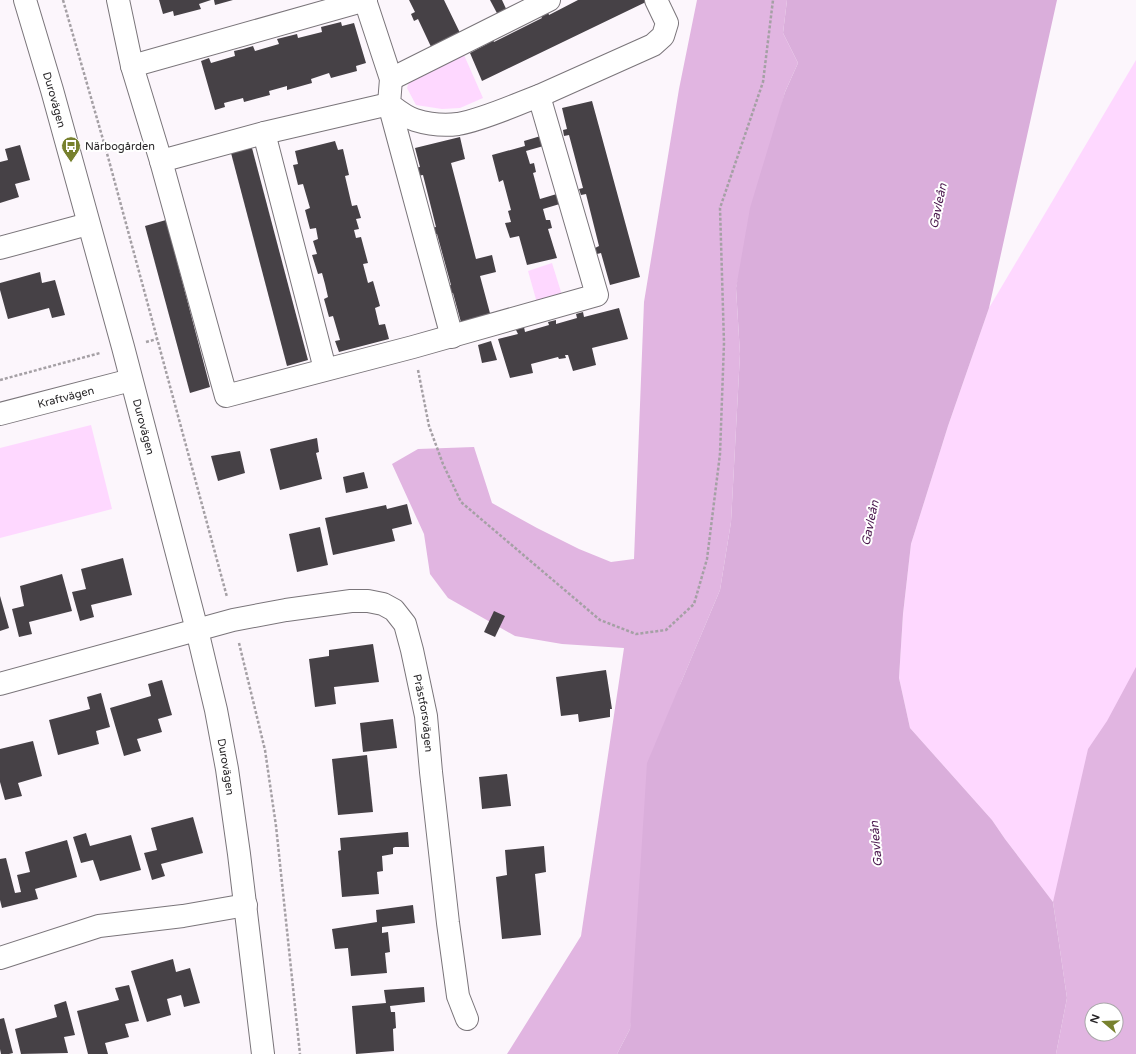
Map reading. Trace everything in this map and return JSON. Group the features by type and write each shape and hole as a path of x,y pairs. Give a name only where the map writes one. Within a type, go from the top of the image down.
{"street":[{"name":"Durovägen","path":"25,0 52,90 131,380 197,630 216,710 227,770 246,905 263,1054"},
{"path":"118,0 132,66 161,162 226,396 452,337 597,295 539,96"},
{"path":"132,66 366,0 391,79 389,104 452,337"},
{"path":"391,79 549,0"},
{"path":"161,162 264,133 389,104 414,120 436,124 457,124 487,116 539,96 653,45 663,36 666,23 656,0"},
{"path":"264,133 325,369"},
{"path":"0,248 88,224"},
{"name":"Kraftvägen","path":"0,414 131,380"},
{"name":"Prästforsvägen","path":"197,630 233,620 286,610 351,601 368,601 383,604 394,610 405,624 426,716 448,923 458,996 467,1020"},
{"path":"0,684 197,630"},
{"path":"0,958 98,926 184,916 246,905"}],"path":[{"path":"63,0 108,157 233,620 265,750 275,818 300,1054"},
{"path":"413,347 429,426 443,464 462,502 600,620 636,634 666,630 694,604 708,559 720,454 724,343 720,208 763,82 773,0"},
{"path":"0,380 157,339"}],"shaded area":[{"path":"697,0 787,0 783,33 798,63 785,92 736,288 740,354 731,522 720,590 680,685 630,1029 617,1054 507,1054 581,936 624,648 562,644 515,636 448,598 430,574 424,534 392,464 418,449 474,447 492,503 579,549 611,562 634,559 644,302 679,89"},
{"path":"464,55 483,98 460,108 442,109 416,105 407,88 409,82"},
{"path":"1136,60 1136,770 1053,902 992,820 910,728 899,678 903,614 911,544 948,426 989,308"},
{"path":"552,263 562,295 537,303 528,271"},
{"path":"91,425 112,509 0,538 0,448"},
{"path":"1136,667 1136,1054 1056,1054 1067,998 1053,902 1088,749 1107,721"}],"water":[{"name":"Gavleån","path":"787,0 1057,0 989,308 948,426 911,544 903,614 899,678 910,728 992,820 1053,902 1067,998 1056,1054 617,1054 630,1029 647,763 720,590 731,522 740,354 736,288 750,208 785,92 798,63 783,33"}],"building":[{"path":"159,0 211,0 199,4 201,9 174,16 173,11 163,14"},
{"path":"214,0 233,0 215,5"},
{"path":"409,0 444,0 462,37 433,51 418,19 414,21 411,14 415,12"},
{"path":"490,0 502,0 508,13 499,17"},
{"path":"578,0 648,1 482,81 470,53 487,44 486,41 492,38 494,42 542,18 540,15 548,12 549,15"},
{"path":"341,22 342,26 354,23 366,63 356,66 357,71 331,78 329,73 311,79 312,83 287,90 287,86 269,91 270,95 244,102 243,98 224,103 225,107 215,110 201,61 209,58 211,63 235,56 234,51 253,46 255,51 279,44 277,39 297,34 298,38 322,32 321,27"},
{"path":"592,101 640,277 610,285 601,253 597,254 595,248 599,246 586,194 581,195 579,189 583,188 569,135 564,136 563,130 567,129 562,108"},
{"path":"544,135 547,145 526,151 530,164 534,163 536,172 533,173 540,199 560,193 563,203 543,209 546,220 550,220 552,228 548,229 557,258 527,265 519,236 510,238 505,223 511,222 508,211 511,210 503,180 499,182 492,155 525,146 524,141"},
{"path":"460,137 465,159 451,163 476,259 492,255 496,272 480,276 491,317 462,326 453,293 448,294 446,286 451,285 437,234 433,235 430,228 436,227 423,175 417,176 415,168 420,167 415,148"},
{"path":"335,141 338,150 343,149 349,175 345,176 352,206 357,205 361,218 356,219 359,229 354,230 356,238 361,237 368,263 363,264 368,283 373,281 380,306 375,308 379,325 385,324 389,339 339,352 335,341 340,340 333,316 329,317 324,299 328,297 322,273 318,274 312,255 317,254 313,241 318,239 316,228 310,229 305,210 310,208 303,184 298,185 293,165 298,164 295,151"},
{"path":"20,145 30,180 15,184 19,197 0,203 0,162 8,160 5,149"},
{"path":"252,148 308,360 287,366 231,153"},
{"path":"166,220 210,387 190,393 145,226"},
{"path":"40,272 42,283 55,280 65,315 52,318 49,308 8,319 0,290 0,283"},
{"path":"619,308 628,339 592,348 596,365 573,371 568,355 565,355 566,358 559,359 558,357 531,364 533,373 510,378 498,339 518,334 516,330 524,327 525,332 549,325 548,322 556,320 556,324 577,318 576,314 583,312 584,317"},
{"path":"491,341 497,360 482,363 478,345"},
{"path":"317,438 319,452 316,453 322,479 280,490 270,449"},
{"path":"240,451 245,473 218,481 211,456"},
{"path":"364,472 368,488 346,493 343,477"},
{"path":"407,504 412,524 392,529 395,541 333,555 325,518 386,505 387,509"},
{"path":"320,527 328,565 297,572 289,534"},
{"path":"123,558 132,595 91,605 94,617 80,621 72,592 86,589 81,569"},
{"path":"62,574 72,611 29,622 32,634 19,637 12,609 24,606 20,586"},
{"path":"0,596 9,628 0,631"},
{"path":"494,611 505,616 495,637 484,632"},
{"path":"373,644 379,682 334,687 336,704 315,707 309,659 329,656 329,650"},
{"path":"606,670 612,709 610,709 610,717 579,722 578,714 561,716 556,677"},
{"path":"162,680 172,715 158,719 162,732 137,739 141,751 124,756 110,708 151,696 148,684"},
{"path":"101,693 110,727 96,731 99,744 58,755 49,720 90,709 87,697"},
{"path":"393,719 397,748 363,752 360,723"},
{"path":"33,741 42,776 18,783 22,796 5,800 0,782 0,749"},
{"path":"367,755 373,812 338,815 332,759"},
{"path":"507,774 511,806 482,809 479,777"},
{"path":"193,817 203,853 161,864 165,876 152,880 144,853 157,850 151,828"},
{"path":"408,832 409,847 395,847 393,848 393,854 382,856 383,871 377,872 379,894 342,897 338,851 341,850 340,838"},
{"path":"86,833 90,846 131,835 141,870 100,881 93,860 81,863 73,837"},
{"path":"67,840 77,877 35,889 38,899 2,908 0,900 0,859 6,858 15,893 21,892 17,875 30,872 25,852"},
{"path":"544,846 546,872 535,874 541,935 502,939 496,877 507,875 505,850"},
{"path":"413,905 415,923 382,927 382,933 388,932 390,952 385,953 387,973 351,976 348,948 335,949 332,929 377,922 376,910"},
{"path":"173,959 176,972 190,968 200,1003 184,1007 181,995 167,999 171,1015 147,1022 131,971"},
{"path":"129,985 139,1021 125,1024 129,1037 105,1043 108,1054 88,1054 77,1011 119,1000 115,988"},
{"path":"424,987 425,1002 390,1006 391,1012 395,1012 396,1028 393,1029 394,1051 356,1054 352,1006 386,1003 384,990"},
{"path":"66,1001 75,1035 64,1037 68,1053 21,1054 15,1029 57,1017 54,1005"},
{"path":"4,1018 13,1053 9,1054 1,1054 0,1049 0,1019"}],"place":[{"name":"Närbogården","path":"71,163"}]}
